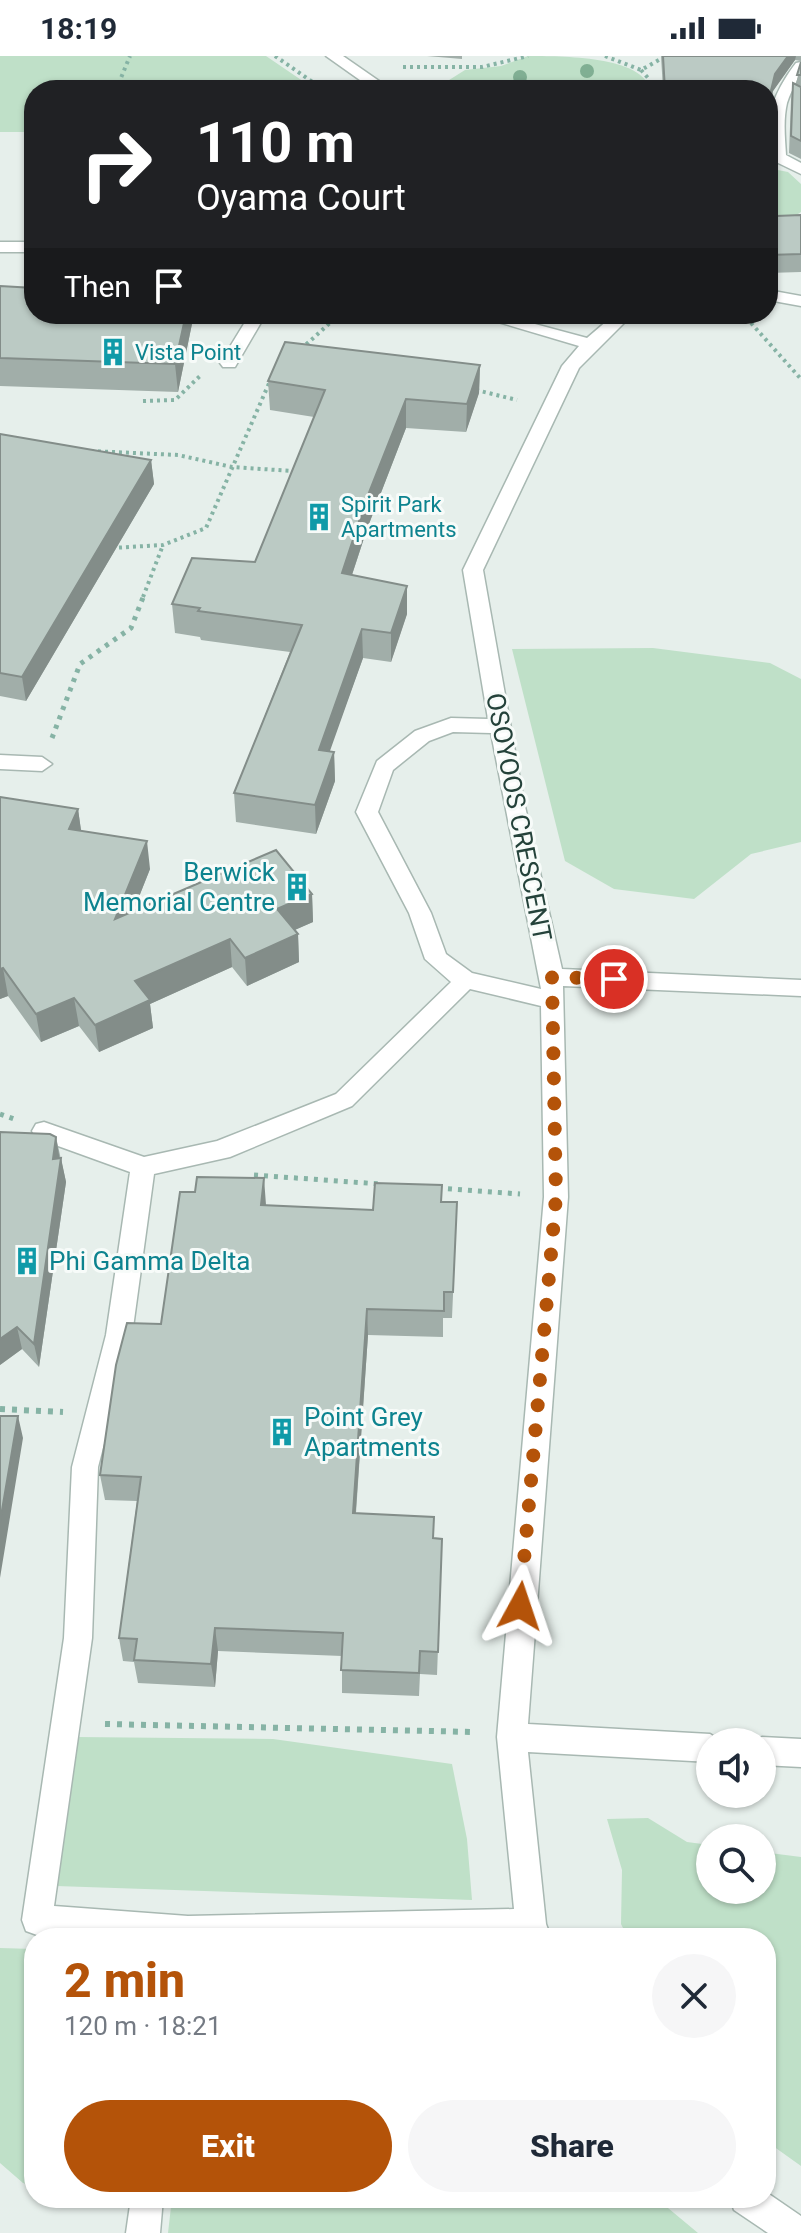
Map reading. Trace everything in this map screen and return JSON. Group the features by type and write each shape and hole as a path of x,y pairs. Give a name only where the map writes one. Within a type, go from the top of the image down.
{"street":[{"path":"339,60 369,80"},
{"path":"778,101 779,94 801,66"},
{"path":"778,161 801,169"},
{"path":"0,247 24,247"},
{"path":"778,297 801,301"},
{"path":"229,363 252,324"},
{"path":"516,324 590,344"},
{"name":"OSOYOOS CRESCENT","path":"534,1928 512,1737 556,1197 552,988 499,726 473,570 571,366 613,324"},
{"path":"499,726 451,725 422,736 384,766 367,812 420,913 436,959 465,980 552,988 801,988"},
{"path":"0,762 42,764"},
{"path":"44,1131 143,1167 221,1150 344,1100 449,1000 465,980"},
{"path":"123,1928 37,1920 78,1638 85,1467 119,1335 143,1167"},
{"path":"512,1737 696,1747"},
{"path":"776,1752 801,1753"},
{"path":"143,2233 146,2208"},
{"path":"761,2208 797,2233"}],"path":[{"path":"118,80 130,56"},
{"path":"275,56 310,80"},
{"path":"339,60 465,70 501,66 528,56"},
{"path":"605,56 641,70 649,80"},
{"path":"641,70 666,56"},
{"path":"291,358 329,324"},
{"path":"752,324 801,379"},
{"path":"143,401 165,402 181,397 205,371"},
{"path":"106,547 163,545 206,528 274,373"},
{"path":"466,388 517,400"},
{"path":"89,451 178,455 232,467 292,471"},
{"path":"42,764 80,664 131,628 163,545"},
{"path":"253,1175 391,1185"},
{"path":"437,1188 556,1197"},
{"path":"0,1409 99,1413"},
{"path":"65,1724 463,1731 512,1737"}],"green space":[{"path":"0,56 266,56 301,80 24,80 24,132 0,132"},
{"path":"528,56 580,58 617,64 633,70 645,80 449,80 465,70 501,66"},
{"path":"778,170 788,172 801,184 801,212 795,216 778,216"},
{"path":"653,648 770,663 801,679 801,842 751,854 694,899 614,889 565,861 512,649"},
{"path":"77,1737 273,1739 452,1764 467,1839 472,1900 56,1886"},
{"path":"648,1818 687,1842 696,1843 696,1904 776,1904 776,1854 801,1857 801,2166 776,2148 776,1928 623,1928 622,1870 607,1819"},
{"path":"0,1948 24,1949 24,2183 0,2163"},
{"path":"171,2208 668,2208 698,2233 168,2233"}],"building":[{"path":"663,56 788,56 774,80 664,80"},
{"path":"793,83 801,87 801,141 791,136"},
{"path":"801,215 801,254 778,255 778,216"},
{"path":"0,286 24,287 24,324 184,324 175,364 0,358"},
{"path":"285,342 480,365 467,404 406,399 366,500 342,573 407,586 391,633 362,629 319,750 334,752 315,805 234,793 302,625 198,611 200,608 172,604 192,558 255,562 325,390 268,381"},
{"path":"0,434 151,460 22,677 0,673"},
{"path":"0,797 78,809 69,829 147,841 115,919 276,850 312,894 277,909 298,934 245,958 230,939 135,981 150,1000 95,1025 74,998 36,1014 3,968 0,969"},
{"name":"Phi Gamma Delta","path":"0,1132 50,1134 56,1137 53,1159 61,1158 34,1344 17,1327 0,1339"},
{"name":"Point Grey Apartments","path":"197,1177 264,1178 261,1205 373,1210 375,1183 442,1185 441,1202 457,1202 453,1292 444,1292 444,1311 367,1309 353,1513 434,1517 433,1538 442,1539 438,1652 420,1651 419,1673 341,1670 343,1633 215,1628 211,1664 134,1660 137,1639 119,1638 141,1477 100,1475 116,1365 127,1323 161,1324 180,1192 195,1192"},
{"path":"0,1416 18,1416 0,1522"}],"place":[{"name":"Vista Point","path":"113,352"},
{"name":"Spirit Park Apartments","path":"319,517"},
{"name":"Berwick Memorial Centre","path":"297,887"},
{"name":"Phi Gamma Delta","path":"27,1261"},
{"name":"Point Grey Apartments","path":"282,1432"}],"route":[{"path":"520,1606 556,1197 552,977 614,979"}]}
